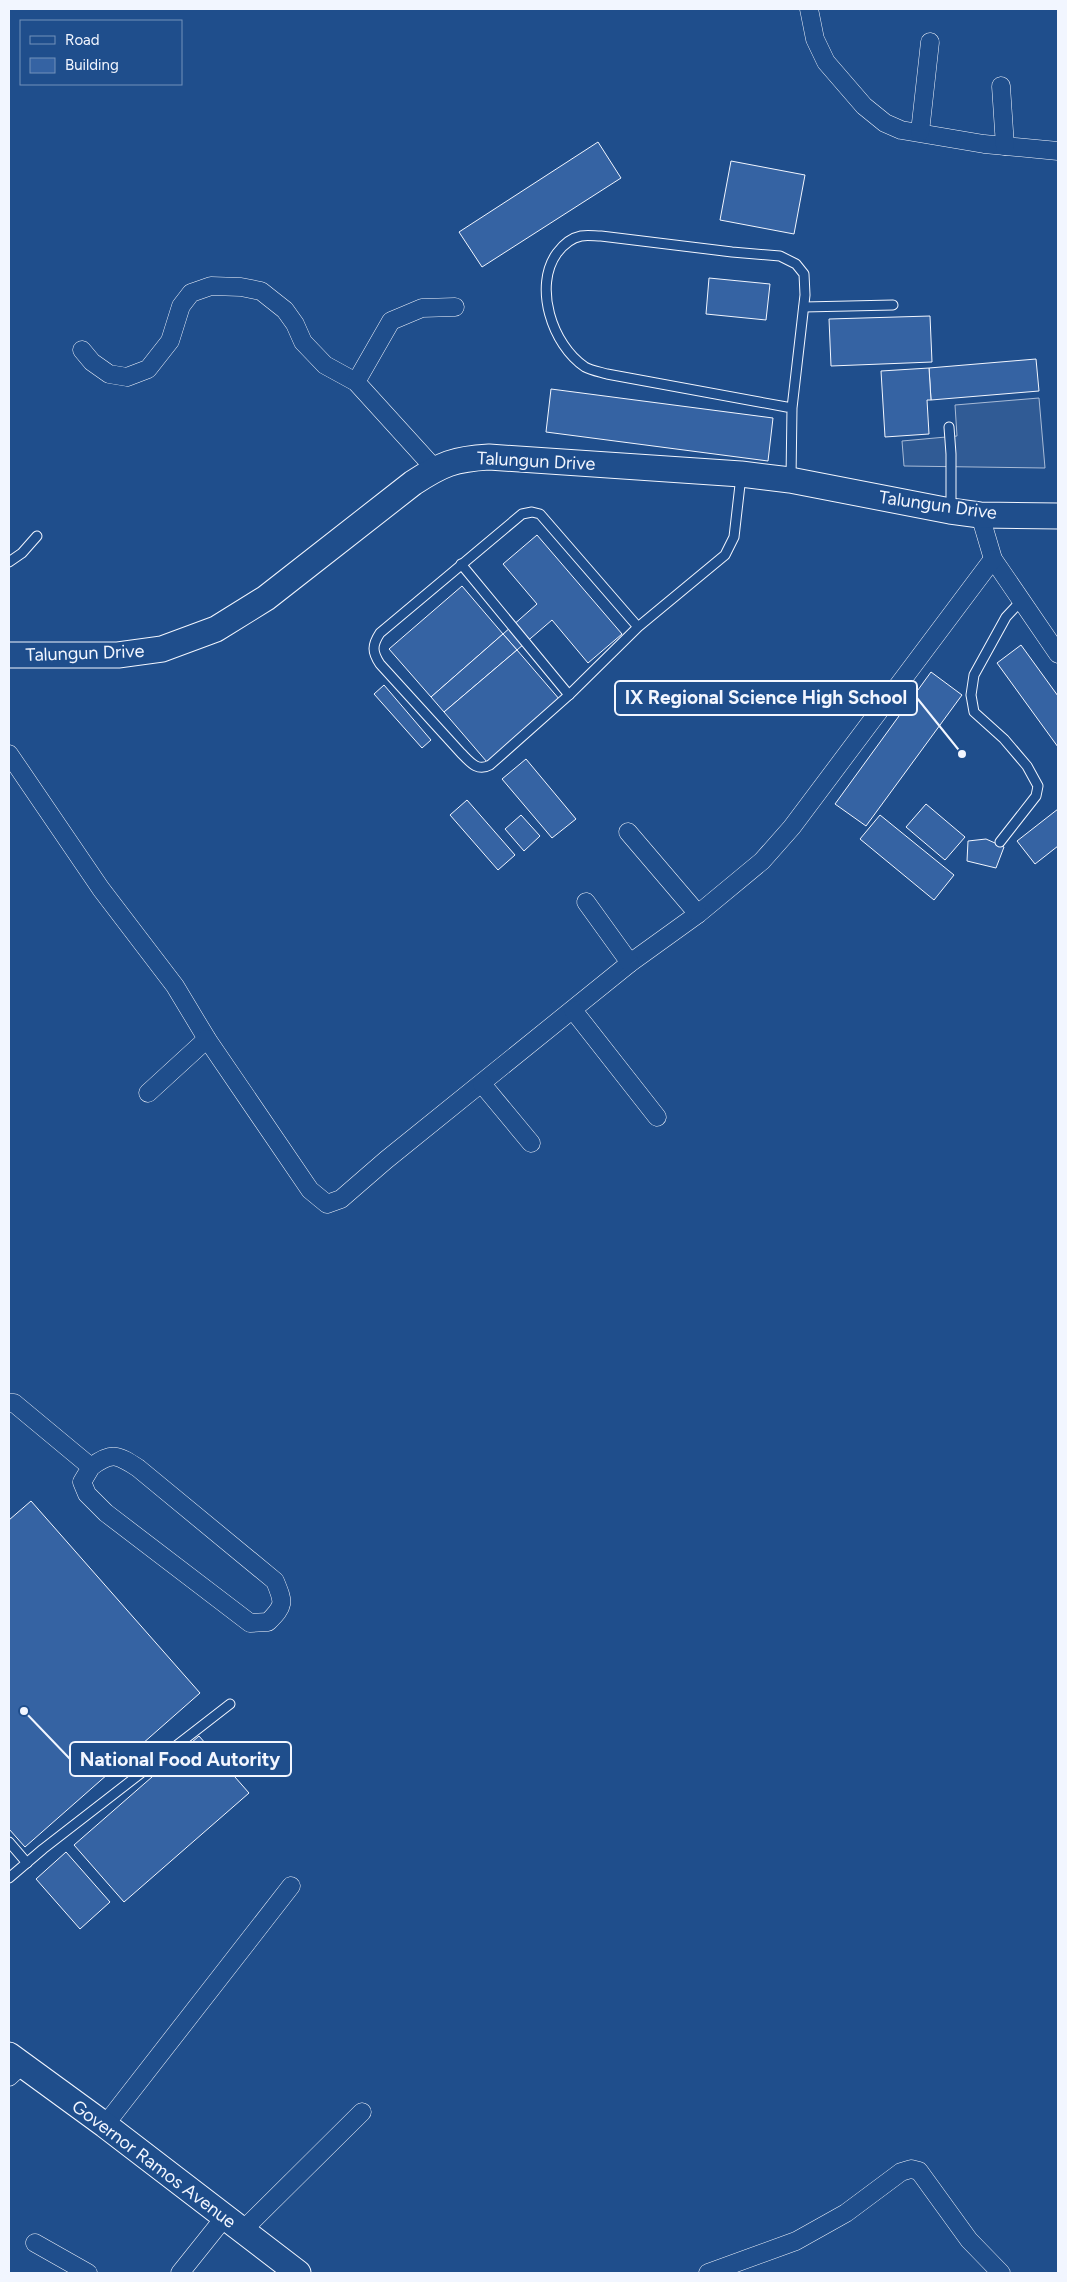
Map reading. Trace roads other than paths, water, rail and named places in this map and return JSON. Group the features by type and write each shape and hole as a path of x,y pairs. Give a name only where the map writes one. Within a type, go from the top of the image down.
{"street":[{"path":"809,9 815,39 826,62 864,106 886,123 901,130 984,144 1058,151"},
{"path":"920,132 930,42"},
{"path":"1001,86 1005,146"},
{"path":"82,350 92,362 109,374 127,377 148,369 170,340 181,306 191,292 211,286 241,287 261,291 285,310 295,324 303,342 325,365 356,382 435,468"},
{"path":"356,382 391,321 422,308 455,307"},
{"name":"Talungun Drive","path":"9,656 118,655 162,649 216,629 266,598 413,483 435,468 461,458 489,456 741,474 790,480 950,511 980,514 1058,516"},
{"path":"980,514 994,559 1058,654"},
{"path":"11,761 174,986 207,1039 310,1190 327,1204 341,1199 386,1160 630,963 698,914 762,861 792,827 994,559"},
{"path":"628,832 698,914"},
{"path":"586,902 630,963"},
{"path":"572,1010 657,1117"},
{"path":"148,1094 207,1039"},
{"path":"482,1084 531,1143"},
{"path":"9,1403 14,1403 91,1466"},
{"path":"118,1456 138,1468 275,1580 281,1597 280,1610 268,1622 250,1623 106,1513 87,1494 82,1482 91,1466 103,1458 118,1456"},
{"path":"105,2125 291,1886"},
{"name":"Governor Ramos Avenue","path":"13,2066 105,2125 298,2273"},
{"path":"180,2273 233,2224 362,2112"},
{"path":"708,2273 796,2241 846,2213 901,2172 911,2169 919,2171 969,2240 1001,2273"},
{"path":"35,2243 88,2273"}],"lane":[{"path":"790,480 792,408 804,307 804,274 796,264 780,256 601,236 581,236 565,243 550,263 545,290 550,316 562,343 585,367 607,374 792,408"},
{"path":"804,307 892,305"},
{"path":"949,427 951,454 950,511"},
{"path":"638,628 540,514 532,512 522,514 380,633 373,643 373,654 380,664 475,767 485,768 490,766 569,695 638,628 725,555 734,537 741,474"},
{"path":"9,562 22,553 37,536"},
{"path":"461,564 569,695"},
{"path":"1000,842 1036,796 1038,786 1028,766 1004,739 974,712 971,695 974,675 1006,617 1021,601"},
{"path":"9,1878 230,1704"},
{"path":"9,1842 27,1863"}],"place":[{"name":"IX Regional Science High School","path":"962,754"},
{"name":"National Food Autority","path":"24,1711"}]}
